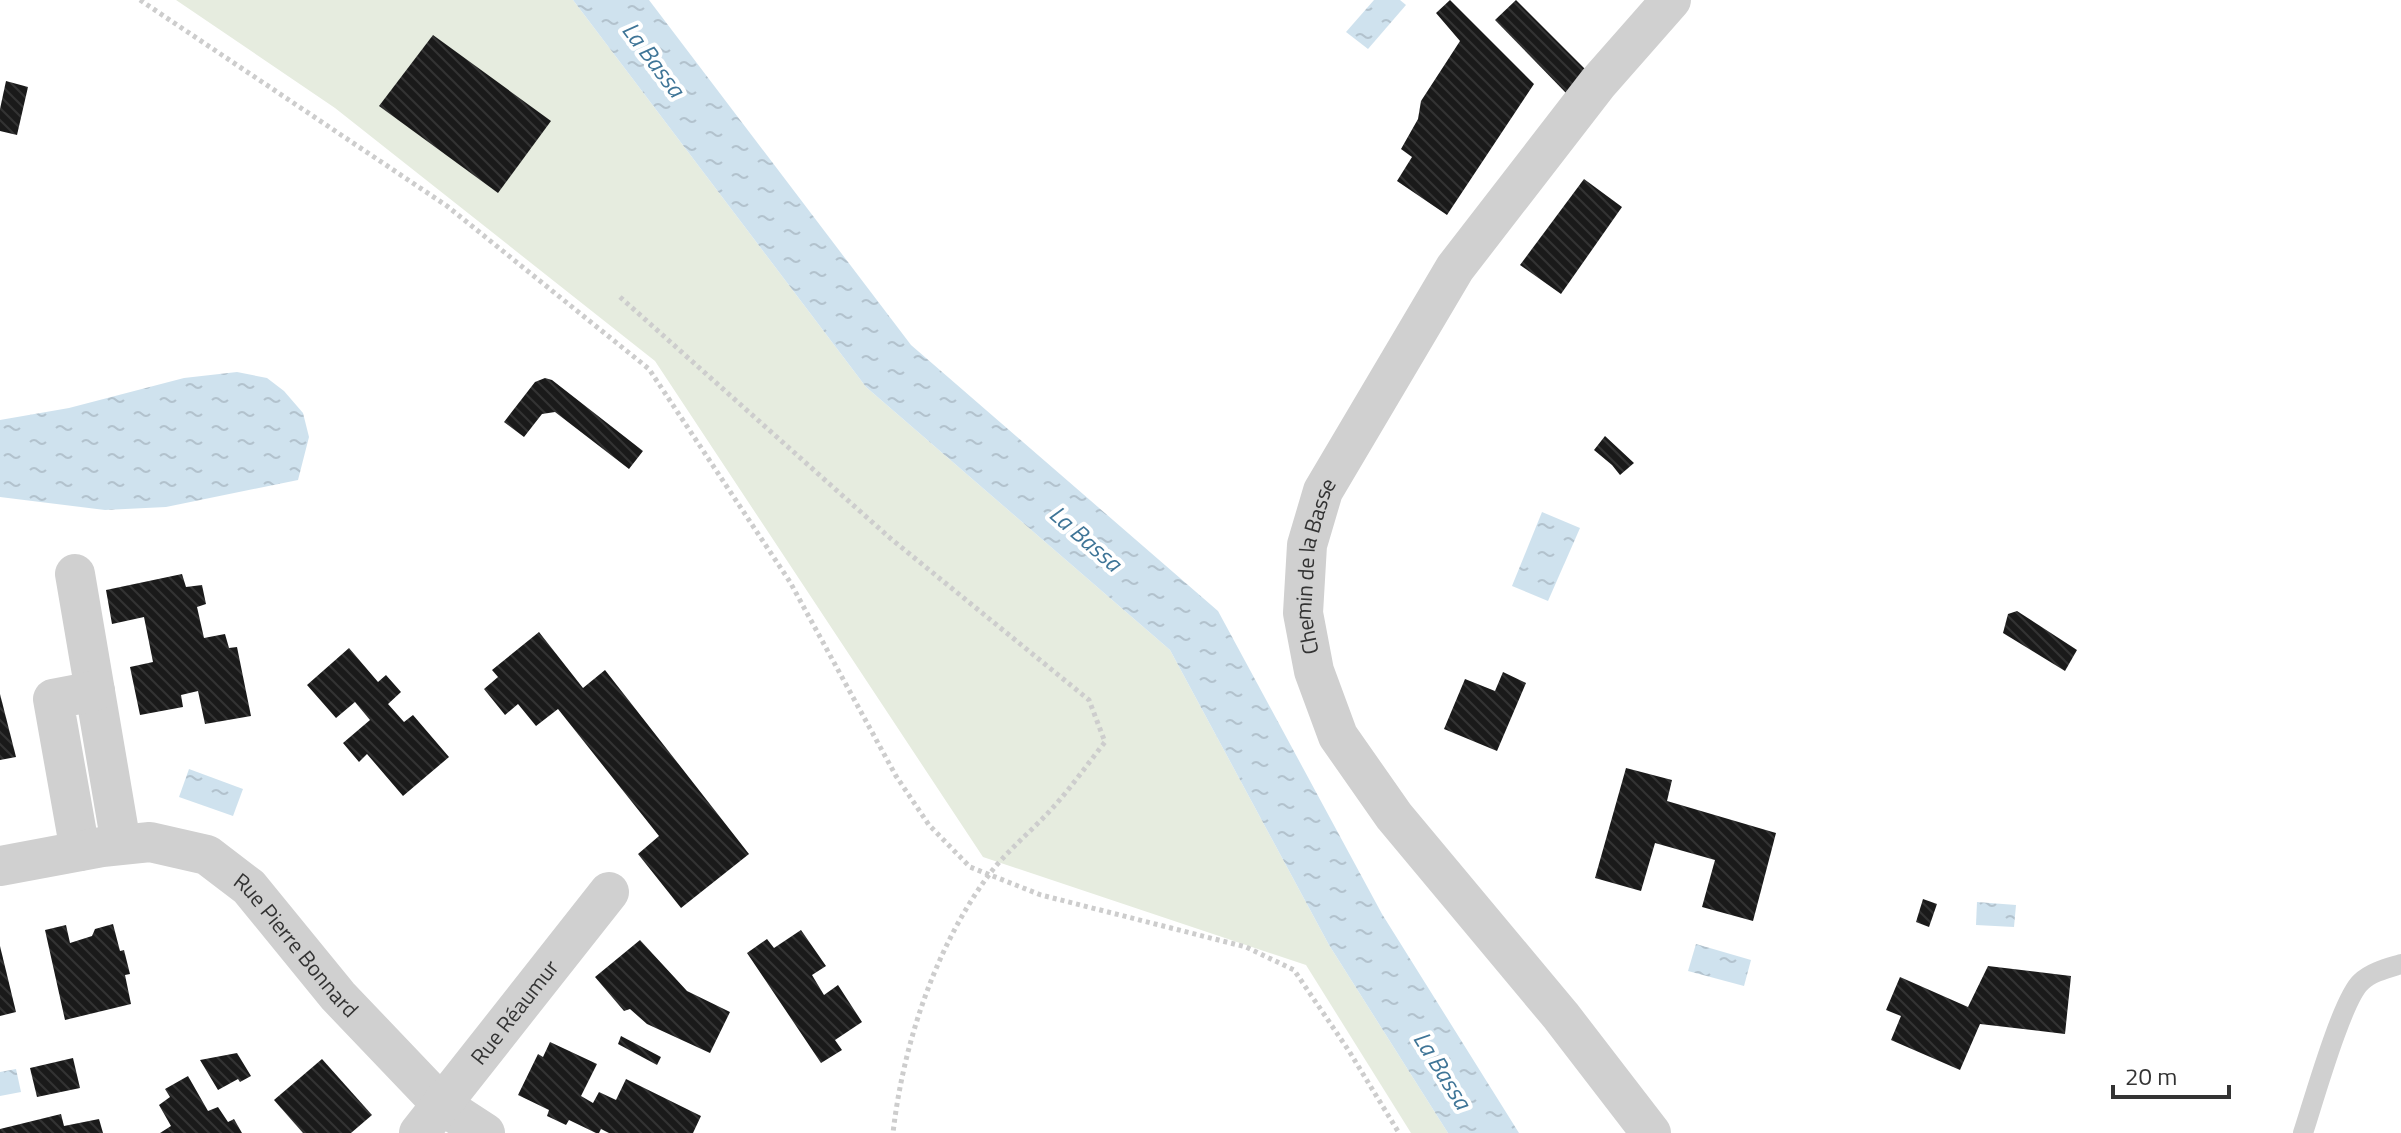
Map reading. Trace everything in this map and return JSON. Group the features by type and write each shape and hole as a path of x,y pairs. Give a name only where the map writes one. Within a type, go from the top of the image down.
{"street":[{"name":"Chemin de la Basse","path":"1651,1133 1561,1016 1394,816 1338,736 1314,671 1303,613 1307,545 1323,491 1455,268 1598,83 1671,0"},
{"path":"75,574 121,844"},
{"path":"80,851 53,699 95,691"},
{"name":"Rue Pierre Bonnard","path":"0,866 121,844 150,842 207,855 249,887 338,996 431,1119 485,1133"},
{"name":"Rue Réaumur","path":"431,1119 609,892"}],"lane":[{"path":"2303,1133 2347,1004 2361,982 2381,970 2401,964"}],"path":[{"path":"140,0 447,206 649,369 790,582 896,776 929,825 970,867 1041,895 1246,947 1294,970 1399,1133"},
{"path":"620,297 890,538 1089,700 1105,742 1050,810 989,875 946,942 931,979 898,1091 893,1133"}],"shaded area":[{"path":"176,0 573,0 866,387 1170,650 1329,945 1448,1133 1411,1133 1306,965 983,857 655,361 335,108"}],"water":[{"name":"La Bassa","path":"573,0 649,0 911,345 1218,611 1382,914 1519,1133 1448,1133 1329,945 1170,650 866,387"},
{"path":"1374,0 1400,0 1406,5 1368,49 1346,32"},
{"path":"237,372 267,378 284,391 303,413 309,437 298,480 166,507 105,510 0,497 0,420 69,408 184,378"},
{"path":"1542,512 1580,528 1548,601 1512,586"},
{"path":"189,769 243,789 233,816 179,797"},
{"path":"1977,902 2016,905 2014,927 1976,925"},
{"path":"1696,944 1751,960 1744,986 1688,971"},
{"path":"16,1069 21,1092 0,1096 0,1072"}],"building":[{"path":"1450,0 1534,84 1447,215 1397,181 1412,157 1401,149 1418,119 1421,101 1460,41 1436,13"},
{"path":"1516,0 1586,70 1566,93 1495,20"},
{"path":"433,35 551,121 498,193 379,106"},
{"path":"6,81 28,87 17,135 0,131 0,109"},
{"path":"1584,179 1622,207 1561,294 1520,265"},
{"path":"545,378 552,380 643,451 629,469 555,412 542,414 524,437 504,422 535,382"},
{"path":"1605,436 1634,463 1620,475 1594,450"},
{"path":"182,574 186,587 202,585 206,604 197,607 204,638 225,634 229,648 237,647 251,716 205,724 198,691 181,695 183,707 140,715 130,667 153,662 144,617 112,624 106,590"},
{"path":"2017,611 2077,650 2065,671 2003,633 2008,614"},
{"path":"539,632 583,688 605,670 749,854 681,908 638,854 659,836 558,709 536,726 518,704 505,715 484,689 498,677 492,670"},
{"path":"349,648 378,682 386,675 401,692 388,704 404,722 413,715 449,757 403,796 367,754 359,762 343,743 370,720 355,702 336,718 307,685"},
{"path":"1503,672 1526,683 1497,751 1444,729 1465,679 1495,691"},
{"path":"0,694 16,757 0,760"},
{"path":"1626,768 1672,780 1667,801 1776,833 1753,921 1702,907 1715,860 1655,843 1641,891 1595,878"},
{"path":"1923,899 1937,904 1929,927 1916,922"},
{"path":"113,924 130,974 125,975 131,1004 65,1020 45,930 66,925 70,943 92,936 95,929"},
{"path":"801,930 826,966 812,975 824,995 838,985 862,1022 835,1040 842,1050 821,1063 747,953 767,939 774,948"},
{"path":"640,940 687,991 730,1012 710,1053 647,1024 630,1009 624,1011 595,977"},
{"path":"0,946 16,1012 0,1016"},
{"path":"1988,966 2071,976 2065,1034 1980,1024 1960,1070 1891,1040 1901,1016 1886,1010 1900,977 1968,1007"},
{"path":"621,1036 661,1057 657,1065 618,1044"},
{"path":"550,1042 597,1064 581,1096 593,1103 599,1092 616,1100 626,1079 701,1116 693,1133 609,1133 601,1129 596,1133 569,1120 566,1125 547,1116 549,1110 518,1095 538,1054 543,1057"},
{"path":"237,1053 251,1076 218,1090 200,1060"},
{"path":"73,1058 80,1088 37,1097 30,1068"},
{"path":"322,1059 372,1115 351,1133 303,1133 274,1100"},
{"path":"188,1076 208,1111 218,1107 228,1122 234,1119 242,1133 160,1133 171,1126 159,1105 170,1097 165,1089"},
{"path":"61,1114 64,1126 99,1119 103,1133 0,1133 0,1129"}]}
